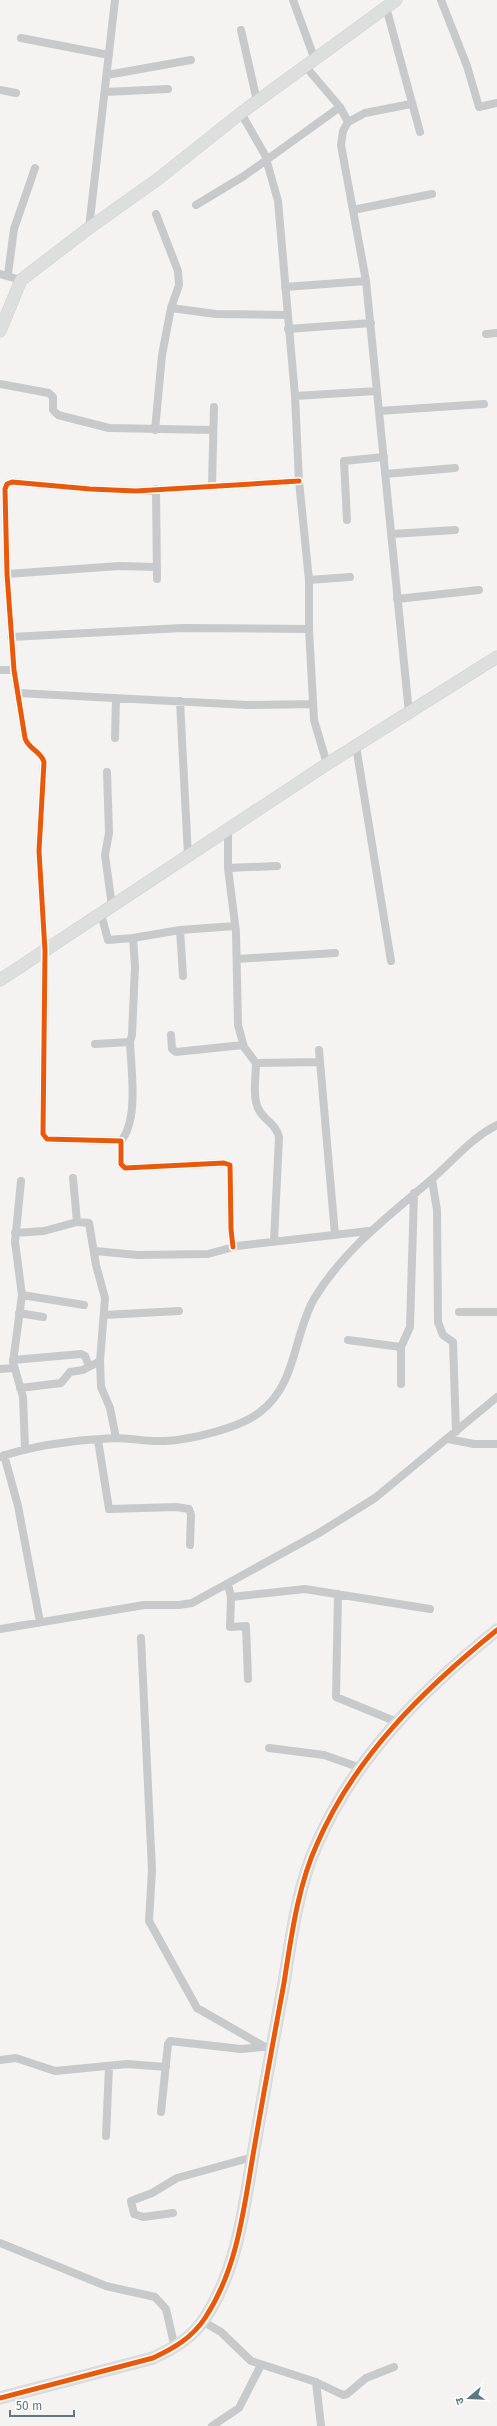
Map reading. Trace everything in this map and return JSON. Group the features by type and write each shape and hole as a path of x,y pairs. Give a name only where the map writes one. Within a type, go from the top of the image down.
{"street":[{"path":"89,228 115,0"},
{"path":"293,0 311,63 348,122"},
{"path":"0,331 21,280 89,228 158,179 257,101 396,0"},
{"path":"441,0 466,66 479,107 497,103"},
{"path":"386,7 411,104 420,132"},
{"path":"241,30 257,101"},
{"path":"20,38 109,55"},
{"path":"107,76 191,60"},
{"path":"105,92 168,88"},
{"path":"0,90 16,94"},
{"path":"409,713 366,281 341,145 343,131 348,122 365,113 411,104"},
{"path":"196,205 267,159 340,107"},
{"path":"241,113 255,134 267,159 278,201 286,315 295,396 299,481 309,580 312,704 314,720 327,764"},
{"path":"21,280 4,274 14,229 34,168"},
{"path":"353,210 432,194"},
{"path":"155,430 162,355 171,308 179,285 178,271 156,214"},
{"path":"285,287 366,281"},
{"path":"171,308 216,314 286,315"},
{"path":"288,329 370,323"},
{"path":"486,334 497,333"},
{"path":"0,384 49,393 53,397 55,412 86,423 109,428 213,430"},
{"path":"295,396 377,391"},
{"path":"379,411 484,404"},
{"path":"212,485 214,407"},
{"path":"347,520 344,461 384,457"},
{"path":"385,474 455,468"},
{"path":"121,1142 47,1139 43,1134 45,951 39,851 44,762 43,757 26,743 14,670 11,637 4,599 7,574 3,542 5,490 7,484 12,482 90,489 156,489 299,481"},
{"path":"156,489 157,579"},
{"path":"392,534 455,530"},
{"path":"7,574 119,566 157,567"},
{"path":"309,580 350,577"},
{"path":"398,599 479,590"},
{"path":"11,637 182,628 309,629"},
{"path":"0,980 327,764 497,657"},
{"path":"0,670 14,670"},
{"path":"18,693 248,705 312,704"},
{"path":"115,738 116,698"},
{"path":"180,701 188,856"},
{"path":"356,746 391,960"},
{"path":"107,772 109,833 105,855 112,906"},
{"path":"228,830 228,868 235,926 237,960 238,1025 244,1045 256,1063 256,1102 262,1115 276,1128 279,1137 274,1241"},
{"path":"228,868 277,866"},
{"path":"101,914 108,940 133,938 180,930 235,926"},
{"path":"180,930 183,976"},
{"path":"133,938 135,968 132,1035 130,1042 132,1101 127,1134 121,1142 121,1164 125,1168 224,1163 230,1165 231,1229 233,1247"},
{"path":"237,960 335,954"},
{"path":"171,1035 172,1049 176,1052 244,1045"},
{"path":"94,1044 130,1042"},
{"path":"318,1050 334,1235"},
{"path":"256,1063 320,1062"},
{"path":"40,1622 18,1506 2,1456 25,1448 116,1438 164,1441 178,1440 226,1428 260,1413 273,1400 285,1381 314,1299 341,1262 369,1231 414,1193 432,1180 469,1143 497,1125"},
{"path":"73,1178 77,1222"},
{"path":"21,1180 15,1233 22,1294 13,1364 24,1403 25,1448"},
{"path":"432,1180 437,1210 438,1322 443,1335 453,1342 456,1432"},
{"path":"401,1384 401,1347 410,1328 414,1193"},
{"path":"15,1233 44,1231 77,1222 89,1223 95,1251 96,1265 105,1298 100,1361 101,1387 110,1408 116,1438"},
{"path":"95,1251 138,1255 178,1256 208,1254 233,1247 274,1241 369,1231"},
{"path":"22,1294 84,1305"},
{"path":"104,1315 179,1311"},
{"path":"459,1312 497,1312"},
{"path":"19,1313 43,1317"},
{"path":"348,1340 401,1347"},
{"path":"0,1369 13,1364 81,1354 85,1356 88,1366"},
{"path":"20,1388 61,1383 68,1374 84,1370 88,1366 100,1361"},
{"path":"0,1629 144,1606 192,1603 319,1533 375,1498 497,1397"},
{"path":"448,1439 474,1444 497,1444"},
{"path":"98,1440 109,1509 176,1507 189,1509 191,1514 190,1545"},
{"path":"228,1584 231,1597 230,1627 246,1626 248,1679"},
{"path":"231,1597 305,1589 430,1609"},
{"path":"338,1594 336,1697 397,1722"},
{"path":"0,2398 153,2358 175,2348 192,2335 202,2322 220,2289 239,2240 253,2157 267,2049 309,1863 317,1843 345,1789 397,1722 427,1690 497,1630"},
{"path":"141,1638 152,1870 149,1921 197,2008 267,2049"},
{"path":"269,1748 324,1756 361,1768"},
{"path":"161,2112 168,2044 174,2040 241,2049 267,2049"},
{"path":"0,2060 16,2058 55,2072 127,2064 166,2067"},
{"path":"106,2136 109,2066"},
{"path":"173,2214 139,2217 134,2214 131,2201 152,2193 177,2178 253,2157"},
{"path":"0,2243 106,2286 155,2297 166,2309 175,2348"},
{"path":"202,2322 221,2332 251,2361 316,2382 339,2394 347,2394 361,2381 394,2367"},
{"path":"212,2426 239,2408 260,2365"},
{"path":"316,2382 321,2426"}],"cycle path":[{"path":"233,1247 231,1229 230,1165 224,1163 125,1168 121,1164 121,1141 47,1139 43,1134 45,951 39,851 44,762 40,755 29,745 25,738 14,670 7,574 5,489 7,484 12,482 90,489 136,491 299,481"},
{"path":"0,2398 153,2358 182,2342 200,2325 205,2318 216,2300 237,2242 289,1948 300,1894 310,1860 333,1812 371,1753 418,1700 443,1676 497,1630"}]}
